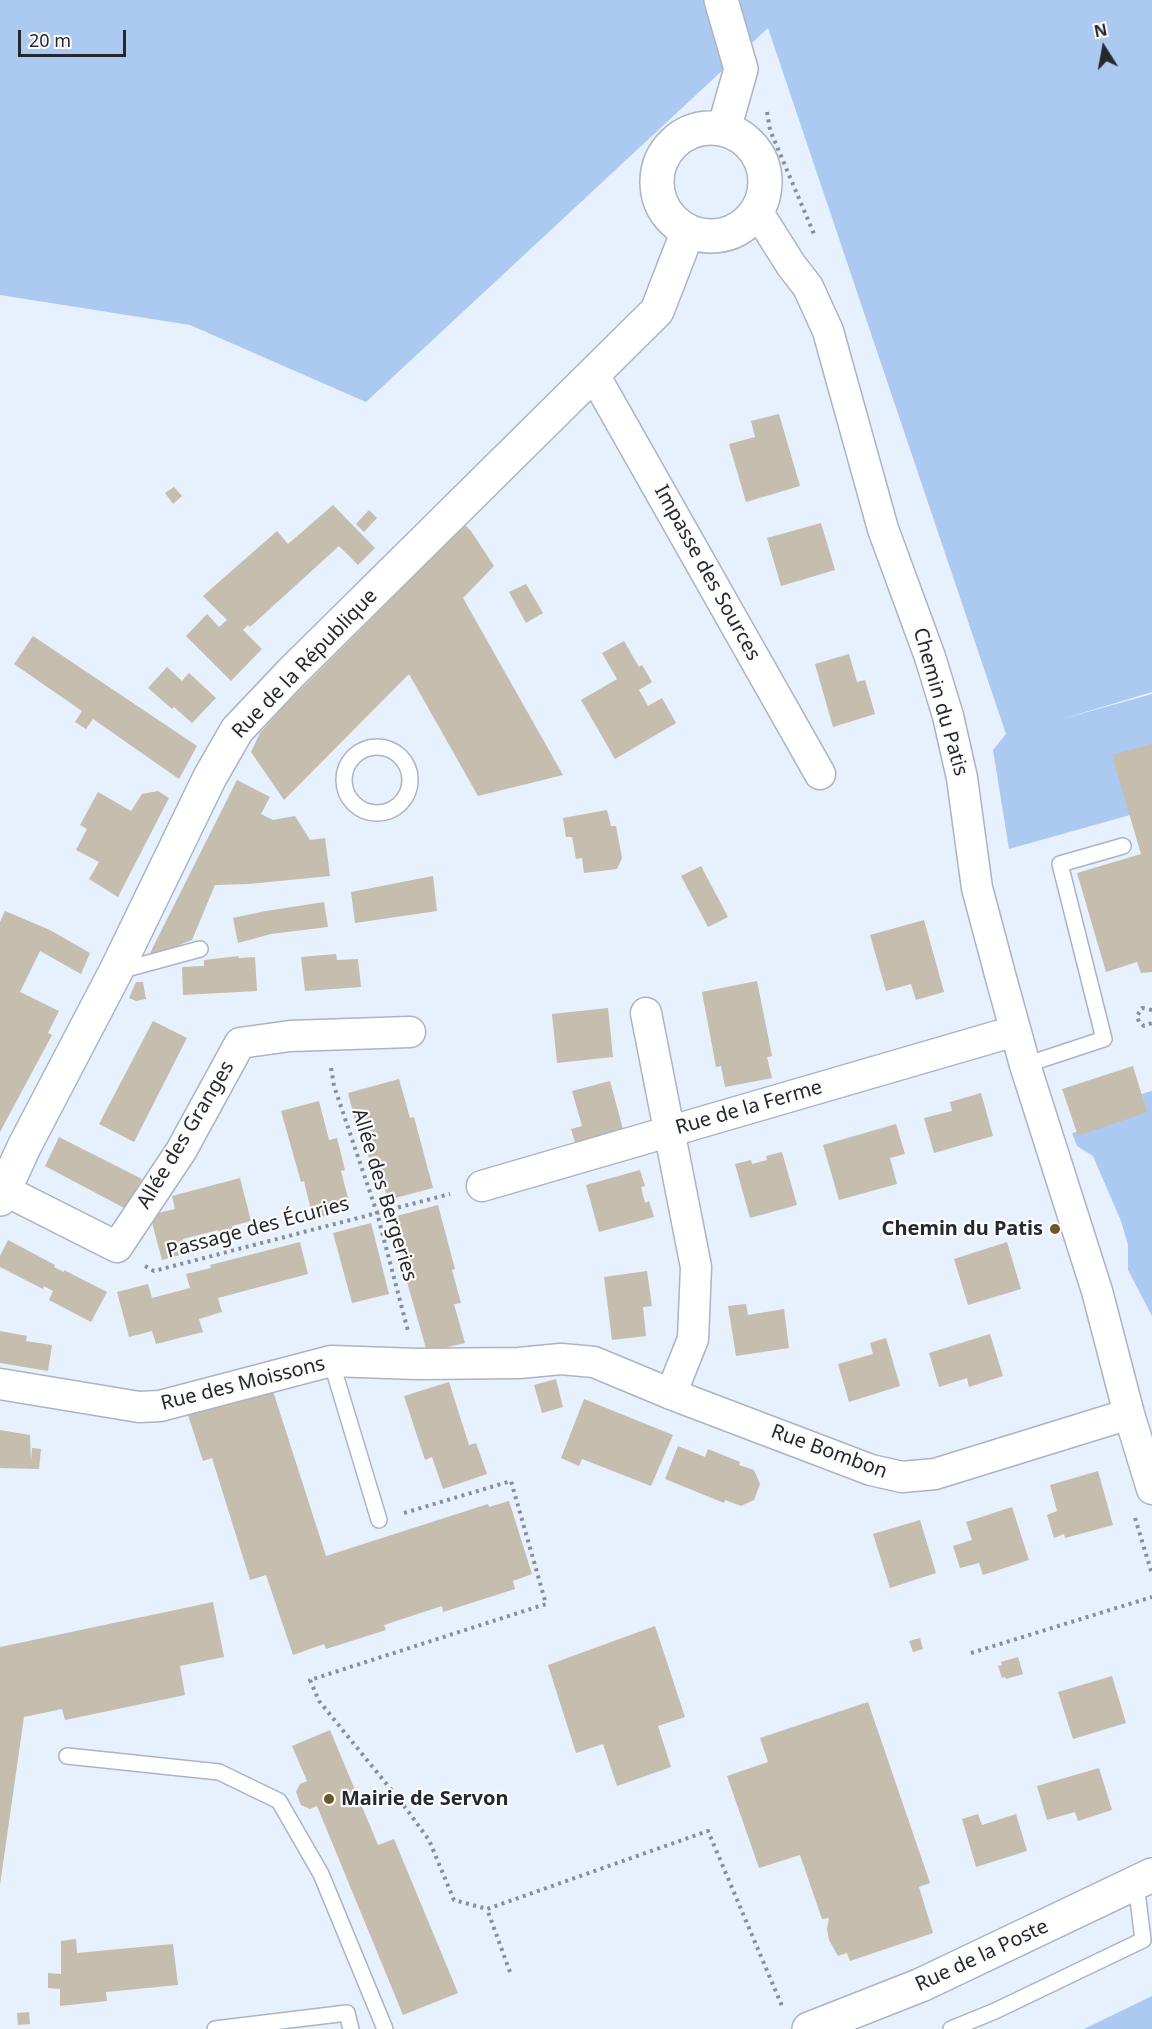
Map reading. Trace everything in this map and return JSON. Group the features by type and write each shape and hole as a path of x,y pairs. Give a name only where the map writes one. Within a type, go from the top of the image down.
{"street":[{"path":"721,0 741,69 724,129"},
{"path":"706,128 724,129 740,135 753,147 761,161 765,178 764,195 757,211 734,231 719,235 703,235 688,231 674,221 663,207 657,190 658,173 663,156 674,142 689,132 706,128"},
{"name":"Chemin du Patis","path":"757,211 791,265 808,287 828,331 883,529 930,657 948,716 962,778 977,888 1015,1031 1097,1291 1129,1414 1152,1489"},
{"name":"Rue de la République","path":"1,1192 116,972 210,777 237,730 292,672 657,311 688,231"},
{"name":"Impasse des Sources","path":"593,373 820,774"},
{"path":"646,1013 696,1267 693,1339 670,1394"},
{"name":"Rue de la Ferme","path":"482,1185 1015,1031"},
{"name":"Allée des Granges","path":"117,1247 181,1151 240,1043 290,1036 410,1032"},
{"path":"1,1192 117,1247"},
{"name":"Rue Bombon","path":"519,1363 561,1359 594,1362 670,1394 871,1470 902,1478 935,1474 1129,1414"},
{"name":"Rue des Moissons","path":"0,1384 139,1407 160,1406 331,1361 417,1364 519,1363"},
{"name":"Rue de la Poste","path":"809,2029 921,1985 1144,1879"}],"lane":[{"path":"376,746 389,749 400,755 408,766 411,779 409,791 402,802 392,810 379,813 366,811 355,804 347,794 344,781 346,768 353,757 363,750 376,746"},
{"path":"1025,1065 1104,1039 1060,864 1123,846"},
{"path":"116,972 200,948"},
{"path":"331,1361 379,1520"},
{"path":"67,1756 219,1772 279,1801 321,1874 385,2029"},
{"path":"951,2029 995,2011 1143,1940 1144,1879"},
{"path":"215,2029 347,2013 351,2029"}],"path":[{"path":"1151,1008 1139,1010 1137,1019 1144,1026 1152,1023"},
{"name":"Allée des Bergeries","path":"327,1035 333,1086 377,1213 417,1364"},
{"name":"Passage des Écuries","path":"117,1247 153,1271 482,1185"},
{"path":"379,1520 511,1481 546,1604 310,1680 319,1701 429,1840 454,1900 487,1909 708,1832 782,2007"},
{"path":"971,1653 1152,1598"},
{"path":"487,1909 510,1972"}],"shaded area":[{"path":"0,0 1152,0 1152,692 1062,719 1152,694 1152,744 1130,815 1009,849 993,750 1006,734 768,28 366,402 190,325 0,295"},
{"path":"1152,1091 1152,1316 1128,1270 1128,1245 1121,1221 1093,1156 1077,1146 1072,1133 1143,1110 1138,1095"},
{"path":"1152,1996 1152,2029 1084,2029"}],"building":[{"path":"779,414 800,486 746,502 729,444 755,437 751,421"},
{"path":"174,487 182,496 173,504 165,493"},
{"path":"333,505 375,548 358,565 339,546 250,627 248,625 243,630 262,649 231,681 186,636 207,614 219,627 227,620 203,596 277,531 288,544"},
{"path":"369,510 377,518 364,532 356,524"},
{"path":"821,523 835,570 781,586 767,538"},
{"path":"465,525 494,566 463,598 563,775 478,796 409,674 284,800 251,752 260,733 284,706"},
{"path":"526,584 543,613 526,623 509,592"},
{"path":"33,636 197,746 179,779 93,719 86,729 75,722 82,711 14,664"},
{"path":"624,641 639,667 642,665 652,682 639,690 648,706 662,698 676,723 615,759 581,700 617,679 602,653"},
{"path":"849,654 857,682 865,680 875,714 833,727 815,664"},
{"path":"167,667 182,681 189,673 216,698 192,723 148,688"},
{"path":"1152,744 1152,972 1141,973 1137,962 1106,972 1077,873 1141,854 1112,755"},
{"path":"237,780 270,797 261,814 273,820 295,816 310,840 325,838 330,876 215,885 192,940 154,955 150,953"},
{"path":"158,791 169,798 118,897 89,879 99,862 76,850 87,829 80,825 98,792 131,811 142,794"},
{"path":"607,810 611,826 616,826 622,858 617,869 584,873 582,858 576,859 572,837 566,837 563,818"},
{"path":"701,866 728,917 708,927 681,876"},
{"path":"433,876 437,911 355,923 351,892"},
{"path":"324,902 328,927 271,934 238,943 233,918"},
{"path":"5,911 50,930 90,953 81,974 40,951 20,992 59,1011 48,1033 52,1035 0,1132 0,922"},
{"path":"924,920 944,992 916,1000 911,984 886,991 870,935"},
{"path":"336,954 337,960 358,959 361,987 305,991 301,957"},
{"path":"239,956 238,958 255,957 257,991 183,995 182,967 204,966 204,960"},
{"path":"757,981 772,1056 767,1057 772,1078 725,1087 721,1066 716,1067 702,992"},
{"path":"136,982 143,982 146,999 136,1001 129,998"},
{"path":"608,1008 613,1057 557,1063 552,1014"},
{"path":"153,1021 187,1038 134,1142 99,1124"},
{"path":"1133,1066 1147,1112 1078,1136 1062,1089"},
{"path":"399,1079 410,1118 414,1117 433,1188 388,1200 379,1168 372,1170 362,1131 358,1132 348,1093"},
{"path":"610,1081 624,1133 576,1146 571,1129 582,1126 572,1091"},
{"path":"981,1093 993,1136 934,1153 924,1118 952,1111 950,1102"},
{"path":"319,1101 329,1140 337,1138 345,1170 341,1171 351,1210 313,1219 304,1181 301,1182 281,1111"},
{"path":"896,1124 905,1154 890,1158 897,1184 839,1200 823,1145"},
{"path":"59,1137 142,1179 126,1209 45,1166"},
{"path":"782,1152 797,1205 750,1218 735,1164 751,1160 752,1164 767,1160 766,1156"},
{"path":"640,1170 645,1186 641,1187 645,1203 649,1201 654,1217 599,1232 586,1185"},
{"path":"240,1178 251,1221 232,1226 235,1233 220,1236 218,1230 183,1239 187,1253 162,1260 150,1215 175,1209 172,1196"},
{"path":"438,1205 455,1269 452,1270 461,1303 454,1304 465,1343 427,1352 407,1282 410,1281 393,1217"},
{"path":"371,1223 389,1294 352,1303 333,1233"},
{"path":"8,1240 55,1265 54,1267 107,1292 91,1322 49,1300 53,1291 44,1286 43,1289 0,1267 0,1256"},
{"path":"300,1242 308,1274 218,1298 222,1312 199,1319 203,1332 156,1344 152,1331 129,1337 117,1292 148,1284 152,1298 190,1288 186,1274 211,1268 210,1265"},
{"path":"1007,1242 1021,1289 968,1305 954,1259"},
{"path":"647,1271 652,1306 643,1307 646,1336 612,1340 604,1277"},
{"path":"746,1304 748,1315 784,1309 789,1348 736,1356 728,1306"},
{"path":"0,1331 27,1336 26,1341 52,1345 48,1371 0,1363"},
{"path":"990,1334 1003,1376 969,1387 967,1378 939,1387 929,1353"},
{"path":"886,1338 900,1386 849,1402 838,1364 873,1354 870,1343"},
{"path":"556,1379 563,1407 542,1413 534,1385"},
{"path":"449,1382 469,1445 476,1443 487,1474 443,1489 432,1457 425,1460 404,1396"},
{"path":"272,1388 326,1556 488,1504 489,1507 509,1501 532,1574 513,1581 515,1589 443,1612 442,1606 384,1625 386,1630 326,1649 324,1644 293,1655 266,1575 250,1580 212,1458 203,1461 188,1415"},
{"path":"584,1399 673,1435 651,1486 582,1459 579,1466 561,1458"},
{"path":"0,1430 30,1435 31,1461 32,1448 41,1449 39,1469 0,1468"},
{"path":"678,1446 705,1457 708,1449 754,1470 760,1484 754,1500 741,1506 725,1500 724,1503 665,1479"},
{"path":"1098,1471 1113,1525 1065,1538 1064,1534 1054,1538 1047,1515 1057,1511 1050,1485"},
{"path":"1012,1507 1029,1560 983,1575 979,1563 960,1568 953,1546 972,1540 966,1522"},
{"path":"920,1520 936,1573 890,1588 873,1534"},
{"path":"213,1602 224,1657 180,1666 185,1695 65,1720 62,1709 24,1717 0,1885 0,1647"},
{"path":"655,1626 685,1717 658,1726 671,1767 617,1786 603,1744 576,1753 548,1665"},
{"path":"920,1638 923,1649 913,1652 909,1641"},
{"path":"1018,1657 1023,1674 1002,1678 998,1666 1002,1665 1001,1662"},
{"path":"1112,1676 1126,1723 1073,1739 1058,1692"},
{"path":"868,1702 930,1883 919,1887 933,1933 850,1961 847,1953 838,1956 829,1940 827,1929 829,1918 822,1919 800,1855 759,1868 727,1776 768,1762 760,1738"},
{"path":"330,1730 378,1845 394,1839 458,1993 403,2015 317,1806 310,1809 301,1805 296,1792 300,1784 307,1781 292,1746"},
{"path":"1099,1768 1112,1810 1078,1821 1075,1812 1047,1820 1037,1786"},
{"path":"978,1814 982,1825 1016,1814 1027,1851 976,1867 962,1819"},
{"path":"76,1939 77,1953 173,1944 178,1985 106,1992 107,2001 60,2006 60,1989 48,1988 48,1973 61,1974 61,1941"},
{"path":"29,2012 30,2024 18,2025 17,2013"}],"place":[{"name":"Chemin du Patis","path":"1055,1229"},
{"name":"Mairie de Servon","path":"329,1799"}]}
